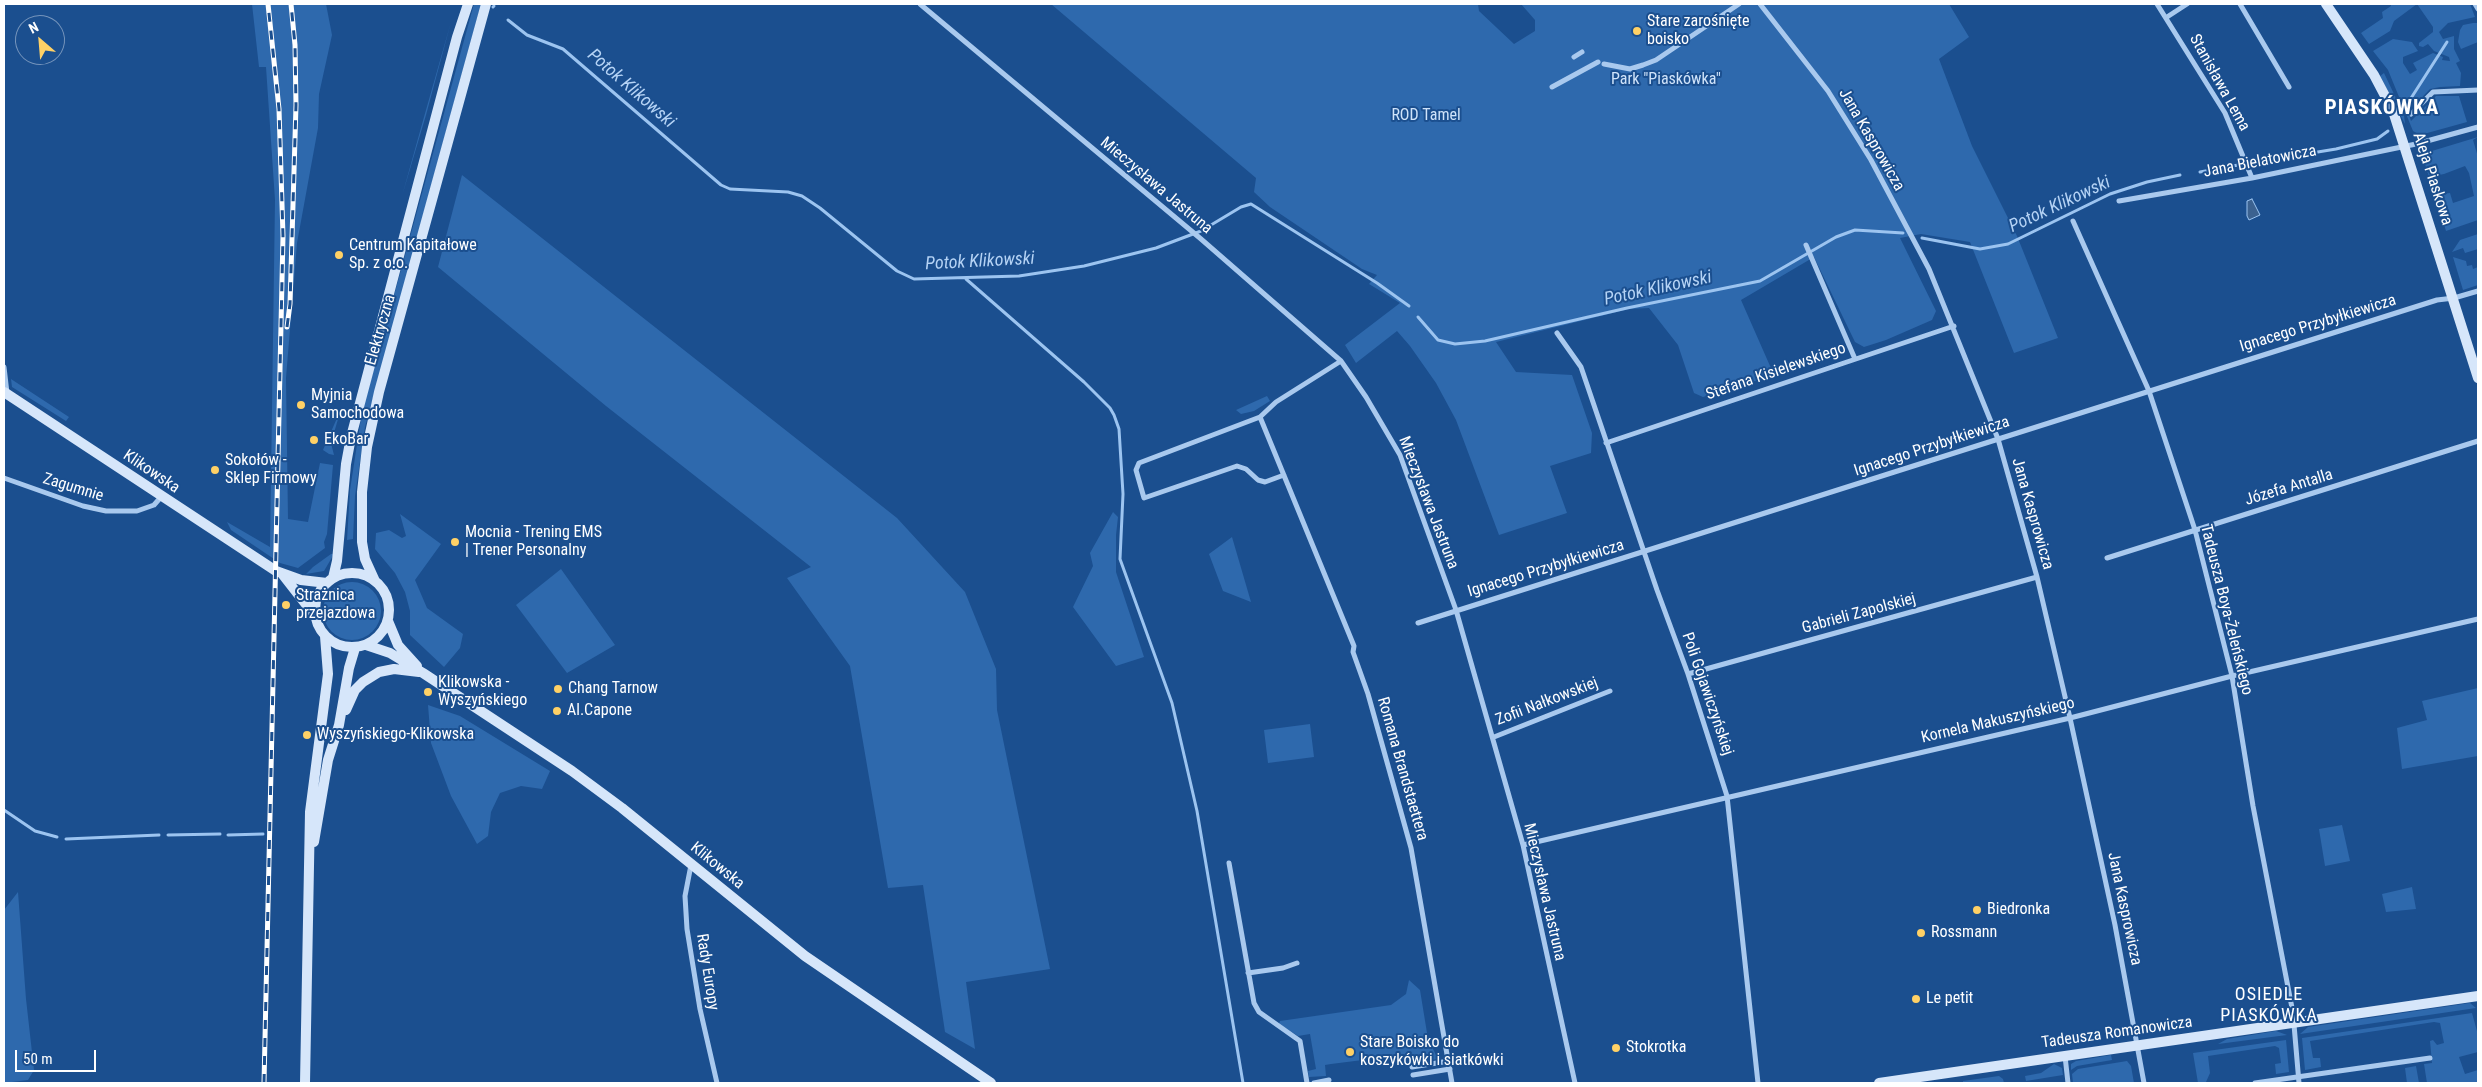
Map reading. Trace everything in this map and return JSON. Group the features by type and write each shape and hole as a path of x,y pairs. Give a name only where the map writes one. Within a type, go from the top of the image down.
{"street":[{"name":"Elektryczna","path":"330,580 338,561 344,476 351,437 468,4"},
{"name":"Elektryczna","path":"375,581 365,559 362,542 362,492 367,447 379,392 486,4"},
{"name":"Mieczysława Jastruna","path":"920,4 1191,230 1341,361 1351,372 1400,455 1456,610 1494,737 1523,845 1575,1083"},
{"path":"1552,87 1601,63 1630,69 1643,66 1656,60 1739,4"},
{"name":"Jana Kasprowicza","path":"1760,4 1828,91 1871,160 1929,270 1954,326 1998,439 2037,577 2070,718 2144,1083"},
{"name":"Stanisława Lema","path":"2157,4 2167,17 2225,112 2252,178"},
{"path":"2167,17 2186,4"},
{"path":"2240,4 2289,87"},
{"name":"Aleja Piaskowa","path":"2326,4 2381,87 2393,111 2406,145 2478,378"},
{"path":"2475,4 2478,9"},
{"path":"1574,57 1582,52"},
{"path":"2411,114 2433,92 2478,90"},
{"name":"Jana Bielatowicza","path":"2119,201 2252,178 2406,145 2478,127"},
{"name":"Tadeusza Boya-Żeleńskiego","path":"2073,221 2149,391 2195,530 2232,676 2293,1023 2298,1081"},
{"path":"1806,246 1812,255 1855,359"},
{"name":"Ignacego Przybyłkiewicza","path":"1418,623 2437,300 2454,298 2478,291"},
{"name":"Stefana Kisielewskiego","path":"1606,443 1954,326"},
{"name":"Poli Gojawiczyńskiej","path":"1557,333 1581,367 1688,674 1727,796 1758,1083"},
{"path":"1284,475 1265,482 1258,480 1247,470 1237,466 1144,498 1136,476 1136,466 1139,463 1260,417 1276,402 1341,361"},
{"path":"4,367 5,393"},
{"name":"Klikowska","path":"5,393 284,575 315,616"},
{"name":"Romana Brandstaettera","path":"1260,417 1354,646 1353,652 1368,694 1412,848 1452,1083"},
{"name":"Józefa Antalla","path":"2106,558 2478,442"},
{"name":"Zagumnie","path":"4,478 83,506 106,511 137,511 154,505 161,496"},
{"path":"305,1083 309,870 313,783 328,674 325,636 315,616 318,594 330,580 354,573 375,581 388,599 388,621 382,633 366,645 355,648 344,647 325,636"},
{"name":"Klikowska","path":"284,575 330,580"},
{"name":"Gabrieli Zapolskiej","path":"1688,674 2037,577"},
{"name":"Kornela Makuszyńskiego","path":"1523,845 1727,796 2070,718 2232,676 2478,619"},
{"name":"Klikowska","path":"388,621 398,644 423,673"},
{"name":"Klikowska","path":"366,645 390,653 423,673 591,785 805,956 991,1083"},
{"path":"339,725 348,668 355,648"},
{"path":"309,870 328,760 339,725 355,690 379,672 394,669 423,673"},
{"name":"Zofii Nałkowskiej","path":"1494,737 1610,691"},
{"path":"1229,863 1254,1004 1259,1012 1300,1041 1307,1083"},
{"name":"Rady Europy","path":"691,865 685,896 687,929 700,1009 717,1083"},
{"path":"1248,972 1283,968 1298,963"},
{"name":"Tadeusza Romanowicza","path":"1879,1083 2478,996"},
{"path":"2065,1056 2068,1083"},
{"path":"2255,1083 2298,1081 2430,1058"},
{"path":"1412,1067 1448,1062"},
{"path":"1413,1075 1450,1069"},
{"path":"1314,1083 1329,1080"}],"green space":[{"path":"252,4 326,4 332,35 319,94 318,128 297,243 286,378 288,519 308,522 320,463 333,465 327,534 324,542 325,548 298,568 280,563 231,530 227,522 270,547 275,200 266,67 259,67"},
{"path":"474,4 481,4 365,427 355,496 353,539 347,540 350,490 362,412"},
{"path":"1051,4 1478,4 1479,11 1514,44 1535,31 1535,20 1521,4 1949,4 1969,37 1939,59 1972,146 2017,236 2058,338 2014,353 1970,242 1921,234 1900,238 1936,311 1932,320 1886,340 1864,347 1855,342 1814,257 1741,300 1774,375 1703,397 1694,393 1678,345 1649,308 1629,309 1496,342 1516,372 1572,375 1592,433 1591,453 1550,466 1567,513 1499,535 1456,420 1436,383 1410,346 1397,331 1356,363 1345,345 1400,303 1369,284 1377,275 1362,269 1270,207 1254,192 1256,178"},
{"path":"2391,4 2417,4 2394,21 2390,31 2369,44 2361,33 2383,18 2382,12"},
{"path":"2417,4 2470,4 2475,17 2448,23 2439,32 2443,39 2454,36 2454,49 2460,61 2456,63 2461,73 2460,86 2430,89 2408,112 2411,121 2436,96 2459,96 2467,122 2420,135 2413,131 2388,70 2373,51 2393,39 2412,42 2418,51 2403,57 2403,63 2410,74 2417,70 2413,63 2433,53 2443,57 2442,60 2450,61 2449,57 2434,51 2428,44 2423,47 2419,46 2419,43 2433,32 2433,27"},
{"path":"451,22 426,115 402,196 424,117"},
{"path":"2478,23 2478,42 2461,49 2458,42 2460,30 2463,25"},
{"path":"2384,73 2404,115 2405,124 2380,76"},
{"path":"2478,137 2473,140 2478,157 2478,220 2446,231 2435,195 2450,193 2453,203 2474,196 2469,173 2465,166 2444,174 2429,177 2422,154"},
{"path":"462,175 897,518 965,592 996,669 997,710 1050,969 966,982 975,1049 945,1032 923,885 888,888 850,666 787,578 811,567 606,406 438,267"},
{"path":"2478,234 2478,249 2465,253 2463,248 2452,252 2460,240"},
{"path":"2453,257 2466,261 2467,266 2472,265 2473,269 2478,267 2478,285 2463,290"},
{"path":"11,379 69,417 66,421 12,387"},
{"path":"1267,396 1270,401 1254,411 1241,414 1236,410"},
{"path":"341,409 331,443 334,455 329,454 323,450"},
{"path":"1113,512 1118,517 1116,572 1144,657 1116,666 1073,607 1093,566 1090,553"},
{"path":"400,514 441,544 415,580 427,608 463,634 460,648 444,667 410,635 410,611 405,592 395,573 375,549 376,533 389,530 402,538 406,536"},
{"path":"1232,537 1251,602 1223,591 1209,554"},
{"path":"331,554 334,554 324,571 306,574 313,567"},
{"path":"561,569 615,645 567,673 516,605"},
{"path":"352,582 363,584 376,595 381,611 379,622 368,635 352,640 341,638 328,627 323,611 325,600 336,587"},
{"path":"2478,688 2478,756 2402,769 2397,728 2427,720 2422,701"},
{"path":"428,705 460,716 550,771 542,789 521,786 500,793 491,812 488,836 477,844 451,796 431,743"},
{"path":"1310,724 1314,757 1268,763 1264,730"},
{"path":"2342,825 2350,861 2325,866 2319,829"},
{"path":"2412,887 2416,909 2386,912 2382,894"},
{"path":"18,892 26,999 34,1070 28,1080 4,1083 4,910"},
{"path":"1409,980 1420,990 1428,1039 1438,1059 1412,1063 1410,1054 1331,1064 1325,1065 1326,1076 1309,1077 1308,1071 1316,1069 1310,1034 1298,1036 1279,1024 1280,1021 1391,1005 1406,994"},
{"path":"2470,1003 2476,1008 2300,1034 2308,1027"},
{"path":"2472,1013 2478,1035 2478,1052 2459,1057 2465,1074 2478,1070 2478,1083 2427,1083 2424,1064 2432,1063 2430,1041 2433,1040 2437,1045 2444,1043 2440,1023 2434,1022 2310,1041 2313,1058 2320,1058 2321,1067 2305,1070 2302,1038"},
{"path":"2276,1031 2287,1035 2218,1044 2227,1039"},
{"path":"2286,1040 2289,1072 2276,1074 2275,1064 2281,1063 2279,1048 2275,1046 2208,1056 2210,1073 2206,1082 2214,1083 2198,1083 2193,1053"},
{"path":"2111,1055 2112,1060 2077,1066 2071,1070 2071,1064 2076,1061"},
{"path":"2127,1061 2131,1066 2134,1083 2073,1083 2072,1074 2078,1069"},
{"path":"2054,1064 2062,1068 2063,1075 2026,1081 2025,1076 2041,1073"},
{"path":"2416,1066 2419,1083 2407,1083 2405,1068"},
{"path":"1999,1076 2003,1079 2004,1083 1963,1083 1963,1081"}],"shaded area":[{"path":"2252,199 2260,215 2249,220 2247,216 2247,201"}],"waterway":[{"name":"Potok Klikowski","path":"508,20 527,35 563,49 721,185 730,189 788,192 802,196 820,208 897,271 914,279 1019,276 1084,266 1156,248 1201,231 1241,207 1251,204 1377,283 1409,306"},
{"name":"Potok Klikowski","path":"2406,106 2447,42"},
{"name":"Potok Klikowski","path":"2257,162 2336,149 2377,139 2388,131"},
{"name":"Potok Klikowski","path":"2200,172 2238,165"},
{"name":"Potok Klikowski","path":"1922,238 1980,249 2008,244 2110,194 2147,182 2180,175"},
{"name":"Potok Klikowski","path":"1418,317 1438,340 1455,344 1485,341 1627,308 1760,281 1836,237 1855,230 1903,233"},
{"path":"966,279 1084,382 1110,408 1119,429 1123,494 1120,559 1172,703 1197,811 1243,1083"},
{"path":"4,810 35,831 57,837"},
{"path":"168,835 220,834"},
{"path":"228,835 263,834"},
{"path":"66,839 159,835"}],"railway":[{"path":"264,1083 283,236 279,109 268,4"},
{"path":"287,327 290,304 296,105 295,45 291,4"}],"place":[{"name":"Stare zarośnięte boisko","path":"1637,31"},
{"name":"Centrum Kapitałowe Sp. z o.o.","path":"339,255"},
{"name":"Myjnia Samochodowa","path":"301,405"},
{"name":"EkoBar","path":"314,440"},
{"name":"Sokołów - Sklep Firmowy","path":"215,470"},
{"name":"Mocnia - Trening EMS | Trener Personalny","path":"455,542"},
{"name":"Strażnica przejazdowa","path":"286,605"},
{"name":"Chang Tarnow","path":"558,689"},
{"name":"Klikowska - Wyszyńskiego","path":"428,692"},
{"name":"Al.Capone","path":"557,711"},
{"name":"Wyszyńskiego-Klikowska","path":"307,735"},
{"name":"Biedronka","path":"1977,910"},
{"name":"Rossmann","path":"1921,933"},
{"name":"Le petit","path":"1916,999"},
{"name":"Stokrotka","path":"1616,1048"},
{"name":"Stare Boisko do koszykówki i siatkówki","path":"1350,1052"}],"district":[{"name":"PIASKÓWKA","path":"2382,109"},
{"name":"OSIEDLE PIASKÓWKA","path":"2269,1005"}],"park label":[{"name":"Park \"Piaskówka\"","path":"1666,80"},
{"name":"ROD Tamel","path":"1426,116"}]}
